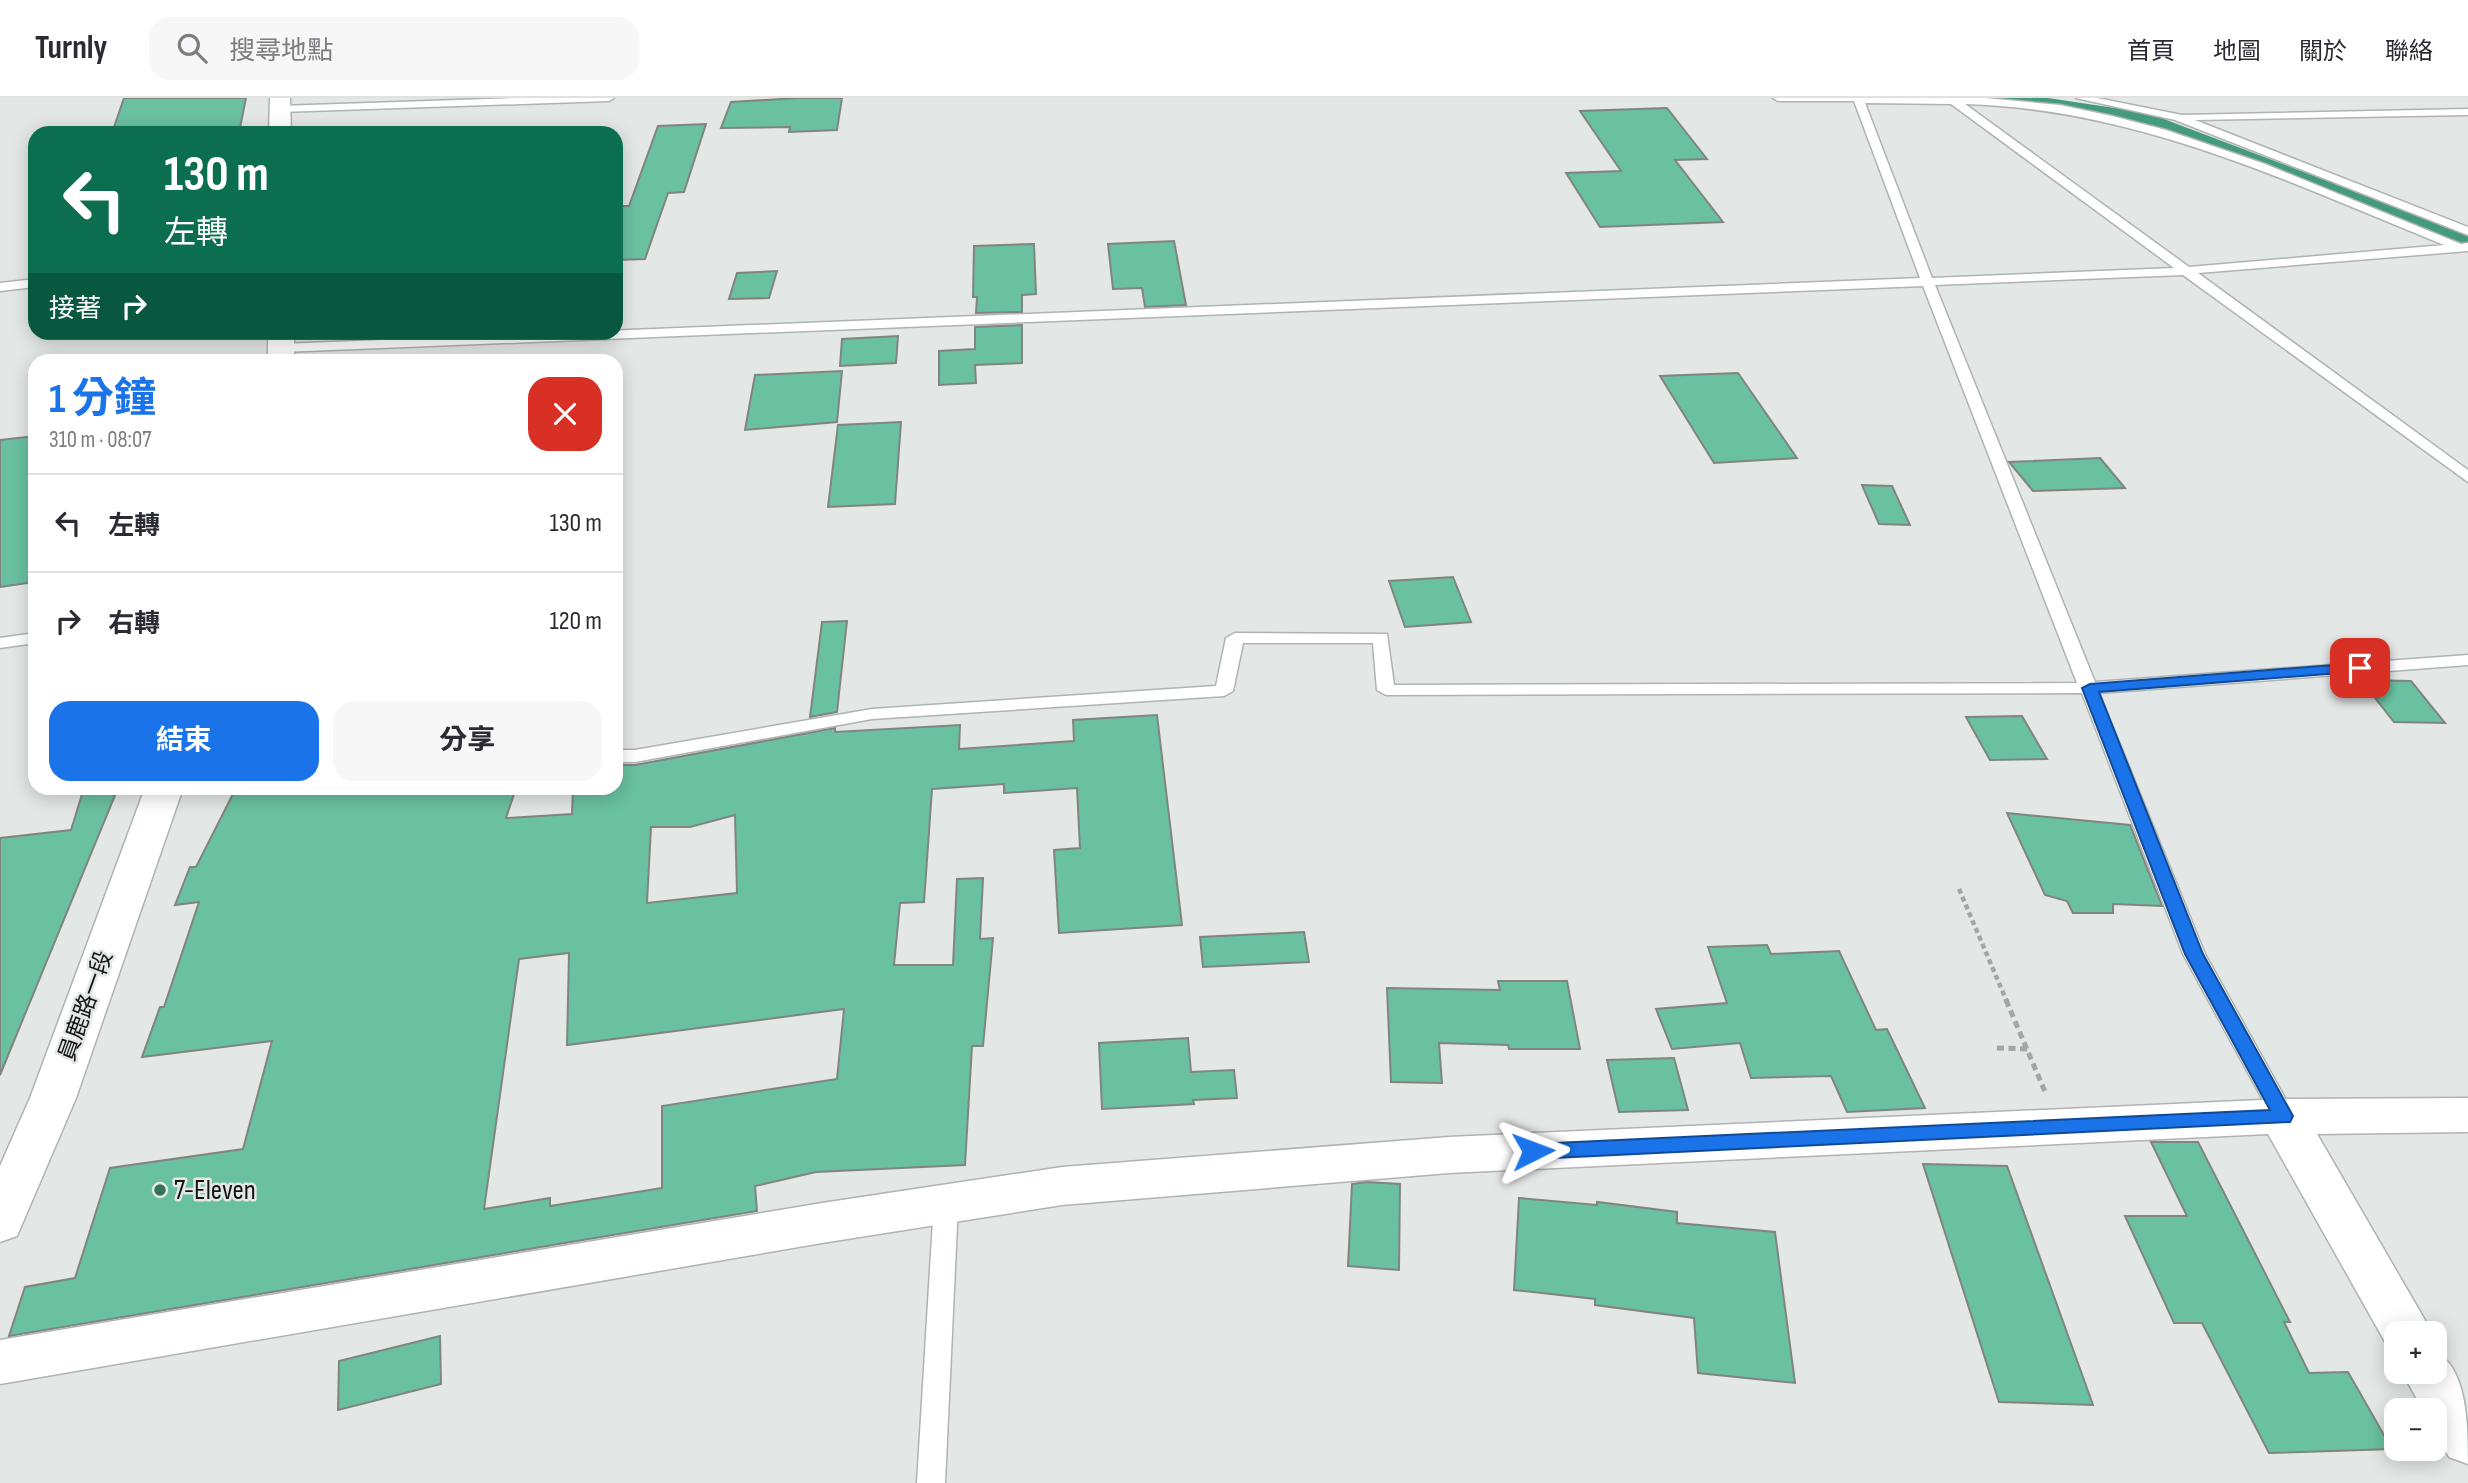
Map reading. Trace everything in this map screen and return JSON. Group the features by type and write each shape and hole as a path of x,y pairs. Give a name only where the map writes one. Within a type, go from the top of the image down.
{"street":[{"path":"279,103 279,126"},
{"name":"員鹿路一段","path":"0,1222 53,1098 161,795"},
{"path":"0,1362 1062,1186 1449,1155 2283,1116 2468,1115"},
{"path":"2283,1116 2400,1321"},
{"path":"2436,1384 2468,1440"}],"lane":[{"path":"279,103 609,98"},
{"path":"1778,98 1973,100 2059,108 2189,139 2465,249"},
{"path":"2081,98 2178,117 2468,231"},
{"path":"1859,99 1928,283 2194,954 2283,1116"},
{"path":"1954,101 2468,477"},
{"path":"2178,117 2468,112"},
{"path":"623,334 1928,283 2185,271 2465,249"},
{"path":"0,287 28,284"},
{"path":"281,347 461,340"},
{"path":"623,756 872,714 1224,691 1235,638 1381,638 1386,690 2090,688 2468,660"},
{"path":"0,643 28,639"},
{"path":"931,1483 946,1204"}],"path":[{"path":"1959,889 2061,1126"},
{"path":"1997,1048 2028,1049"}],"building":[{"path":"124,98 246,98 240,126 114,126"},
{"path":"842,98 837,130 789,132 790,127 721,128 731,102"},
{"path":"1667,108 1707,159 1675,160 1723,222 1600,227 1566,173 1621,171 1580,111"},
{"path":"706,124 684,192 668,193 645,259 623,260 623,206 629,206 658,126"},
{"path":"1174,241 1186,305 1145,307 1142,288 1113,289 1108,244"},
{"path":"1034,244 1036,294 1022,295 1022,312 976,313 977,297 973,297 974,246"},
{"path":"777,271 769,298 729,299 737,273"},
{"path":"1022,325 1022,363 975,365 976,383 939,385 939,351 975,349 975,327"},
{"path":"898,336 896,363 840,366 842,339"},
{"path":"842,371 837,422 745,430 755,375"},
{"path":"1738,373 1797,458 1714,463 1660,376"},
{"path":"901,422 895,504 828,507 838,425"},
{"path":"28,437 28,583 0,587 0,440"},
{"path":"2100,458 2125,488 2033,491 2009,462"},
{"path":"1862,485 1892,486 1910,525 1879,524"},
{"path":"1453,577 1471,622 1405,627 1389,581"},
{"path":"847,621 837,712 810,717 822,622"},
{"path":"2361,680 2411,681 2445,723 2394,722"},
{"path":"1157,715 1182,925 1059,933 1054,850 1080,848 1077,788 1004,793 1004,784 932,789 924,902 900,903 894,965 953,965 957,879 983,878 980,939 993,938 983,1046 972,1046 965,1165 816,1172 755,1186 757,1211 9,1336 25,1287 75,1278 110,1168 243,1149 272,1041 142,1057 160,1007 164,1007 199,902 175,905 190,867 196,867 232,795 514,795 506,818 572,814 573,795 623,795 623,765 835,728 835,732 960,725 959,749 1074,741 1073,720","holes":["735,815 737,893 647,903 651,827 690,827","569,953 567,1045 844,1009 837,1079 662,1106 662,1188 550,1206 550,1198 484,1209 519,959"]},
{"path":"2022,716 2047,759 1990,760 1966,717"},
{"path":"82,795 115,795 0,1075 0,838 71,830"},
{"path":"2007,813 2130,825 2162,906 2113,904 2113,913 2073,913 2067,901 2045,895"},
{"path":"1304,932 1309,962 1203,967 1200,937"},
{"path":"1767,945 1771,954 1839,951 1876,1030 1887,1029 1925,1108 1847,1112 1831,1076 1751,1078 1740,1043 1672,1049 1656,1009 1727,1003 1708,947"},
{"path":"1498,981 1567,981 1580,1049 1509,1049 1508,1045 1439,1043 1442,1083 1391,1082 1387,988 1500,990"},
{"path":"1188,1038 1191,1072 1234,1070 1237,1098 1193,1100 1194,1104 1102,1109 1099,1043"},
{"path":"1674,1058 1688,1110 1619,1112 1607,1060"},
{"path":"2151,1142 2198,1142 2290,1322 2284,1322 2309,1373 2348,1372 2384,1435 2384,1449 2269,1453 2202,1323 2174,1323 2125,1216 2187,1216"},
{"path":"1923,1164 2007,1166 2093,1405 1999,1402"},
{"path":"1352,1184 1400,1184 1399,1270 1348,1266"},
{"path":"1519,1198 1597,1205 1597,1202 1677,1212 1677,1223 1775,1232 1795,1383 1698,1373 1694,1318 1595,1305 1595,1299 1514,1290"},
{"path":"440,1336 441,1384 338,1410 339,1361"}],"waterway":[{"path":"2008,98 2141,117 2468,242"}],"place":[{"name":"7-Eleven","path":"160,1190"}],"route":[{"path":"1533,1151 2283,1116 2194,954 2090,688 2360,668"}]}
